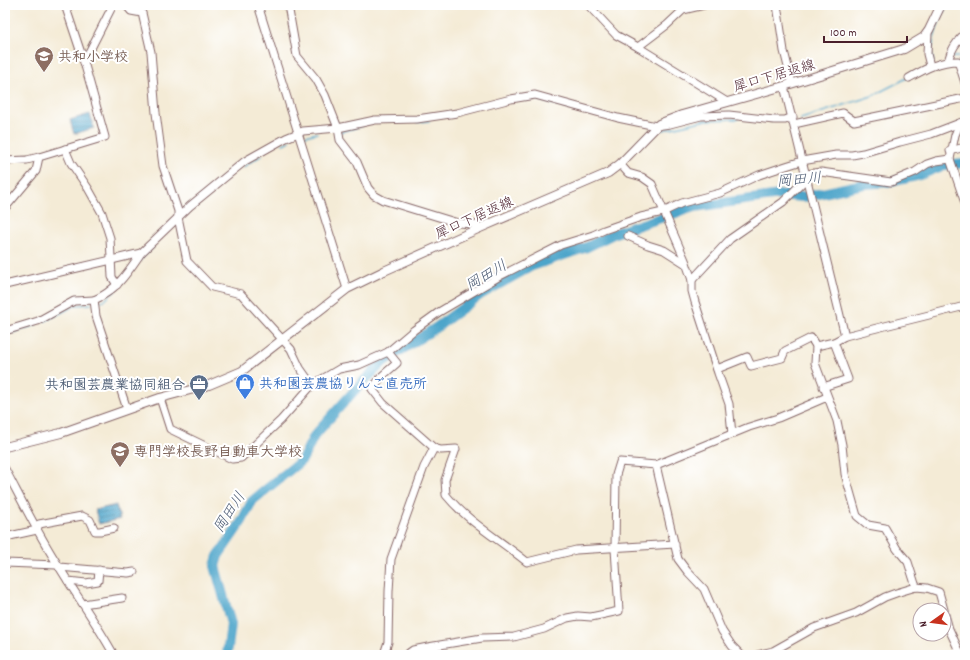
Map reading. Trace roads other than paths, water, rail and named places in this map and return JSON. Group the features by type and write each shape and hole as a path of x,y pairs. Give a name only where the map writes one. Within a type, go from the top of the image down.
{"main road":[{"name":"犀口下居返線","path":"5,447 61,433 160,398 209,386 242,371 348,290 384,271 608,173 620,164 659,124 682,115 904,49 924,37 941,5"}],"street":[{"path":"5,160 27,160 106,137 84,62 65,5"},
{"path":"84,62 113,5"},
{"path":"126,5 132,11 142,13 151,52 162,166 178,211 187,261 212,287 241,294 284,339 291,349 300,368 312,385"},
{"path":"258,5 348,290"},
{"path":"288,5 297,56 316,79 325,95 340,140 357,162 368,188 374,195 390,203 458,223 473,224 480,228"},
{"path":"588,5 616,35 727,102"},
{"path":"638,47 667,25 683,10 704,5"},
{"path":"777,5 793,120 845,336"},
{"path":"928,32 927,54 930,64"},
{"path":"949,58 958,40 965,33"},
{"path":"909,78 930,64 949,58 958,60 965,83"},
{"path":"5,331 38,321 74,301 94,300 102,297 117,285 141,253 178,217 245,161 298,133 308,131 338,131 375,120 417,119 457,113 511,99 535,95 618,118 656,126 701,116 729,115 774,120 793,120 843,113 854,121 965,98"},
{"path":"160,398 170,430 232,459 241,458 281,420 312,385 339,369 359,366 388,352 414,330 439,312 500,276 561,245 593,236 604,230 641,217 663,212 682,203 720,192 759,175 802,161 836,155 863,153 931,134 963,122"},
{"path":"963,122 955,135 950,160 965,203"},
{"path":"936,161 952,150 965,147"},
{"path":"65,149 71,163 102,212 110,238 112,277 117,285"},
{"path":"5,208 36,171 39,157"},
{"path":"692,280 730,238 783,202 806,176 821,172 891,182 915,172 927,164 936,161 950,160"},
{"path":"620,164 628,173 642,176 652,184 686,264 692,280 692,291 695,302 729,404 732,434"},
{"path":"628,236 648,246 664,250 686,264"},
{"path":"5,286 141,253"},
{"path":"94,300 96,316 127,409"},
{"path":"816,346 834,342 845,336 965,306"},
{"path":"717,369 747,357 751,366 782,358 785,351 811,338 816,346 815,363 837,421 842,445 845,474 857,516 868,525 885,528 897,549 908,562 916,587"},
{"path":"823,387 848,379 834,342"},
{"path":"388,352 397,363 382,376 372,389 383,404 434,448 441,450 456,449 445,480 446,495 453,504 498,541 527,562 576,550 675,544"},
{"path":"406,655 413,650 428,647 482,638 514,636 544,629 567,618 578,616 591,617 618,611 615,548 616,475 620,462 656,466 732,434 778,418 827,398"},
{"path":"385,655 384,651 388,642 391,559 424,467 434,448"},
{"path":"656,466 678,559 704,589 722,631 732,646 741,655"},
{"path":"5,469 58,566 114,655"},
{"path":"37,530 39,524 82,516 90,520 95,531 114,528"},
{"path":"5,537 37,530"},
{"path":"5,563 58,566 128,573 134,572"},
{"path":"68,581 86,583 98,581 100,570"},
{"path":"756,655 777,649 814,628 856,613 885,597 916,587 927,588 939,592 942,602"},
{"path":"83,604 122,598"},
{"path":"952,636 961,655"}],"water":[{"path":"90,114 94,128 74,134 70,120"},
{"path":"116,505 120,519 99,524 95,510"}],"waterway":[{"path":"933,62 933,40 940,18 947,5"},
{"path":"952,57 965,57"},
{"path":"801,119 872,96 907,78"},
{"path":"527,100 534,99 585,112"},
{"path":"663,130 706,120 738,119"},
{"path":"417,122 429,121"},
{"path":"340,132 362,126"},
{"path":"305,136 317,133"},
{"path":"283,144 290,141"},
{"path":"243,167 262,155"},
{"name":"岡田川","path":"227,655 231,624 215,566 218,556 242,521 252,501 302,460 314,436 354,391 384,361 437,327 480,295 532,266 587,247 615,233 694,207 780,195 803,197 863,184 891,182 917,176 944,165 965,163"},
{"path":"140,260 153,247"},
{"path":"99,302 105,300 115,291"},
{"path":"45,321 76,305 91,304"},
{"path":"11,333 36,325"}],"place":[{"name":"共和小学校","path":"44,73"},
{"name":"共和園芸農協りんご直売所","path":"245,400"},
{"name":"共和園芸農業協同組合","path":"199,401"},
{"name":"専門学校長野自動車大学校","path":"120,468"}]}
